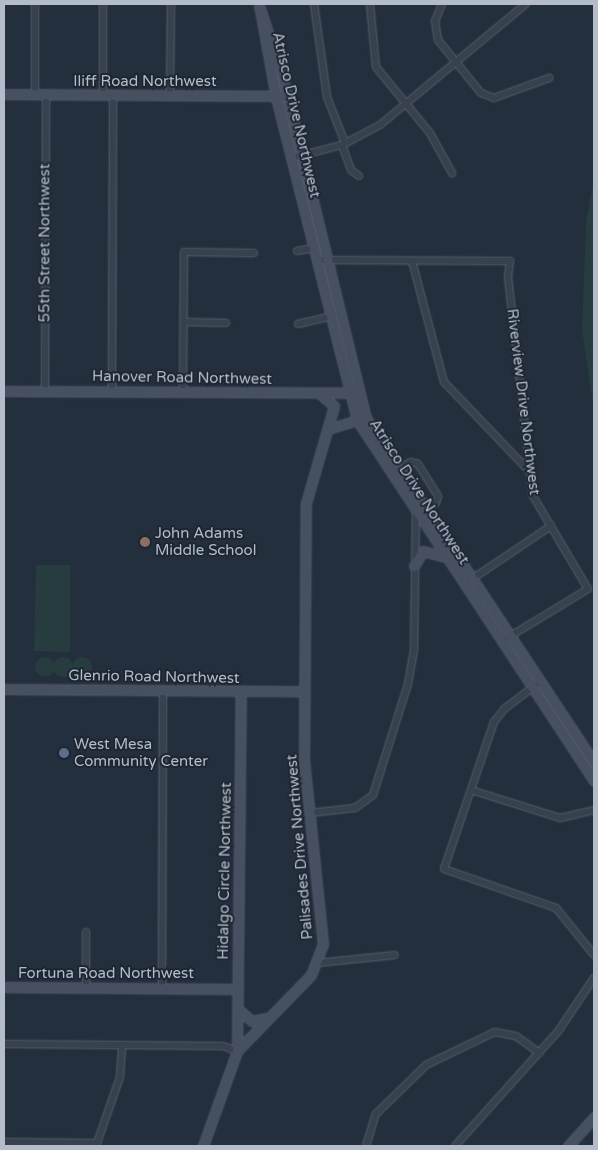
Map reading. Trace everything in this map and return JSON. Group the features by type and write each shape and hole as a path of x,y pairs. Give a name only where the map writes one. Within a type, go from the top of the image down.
{"street":[{"path":"35,4 35,94"},
{"path":"103,4 103,96"},
{"path":"170,96 171,4"},
{"path":"314,4 327,97 351,170 360,176"},
{"path":"370,4 376,67 404,105 430,133 452,173"},
{"path":"442,4 435,21 437,35 456,63 487,97 549,78"},
{"path":"291,158 344,144 380,125 526,4"},
{"name":"Atrisco Drive Northwest","path":"259,6 286,95 327,260 335,315"},
{"name":"Atrisco Drive Northwest","path":"259,6 276,97 291,158 317,260 335,315 362,419 416,514 444,557 594,763"},
{"name":"Iliff Road Northwest","path":"4,94 276,97 286,95"},
{"name":"55th Street Northwest","path":"45,390 46,95"},
{"path":"112,391 113,96"},
{"path":"297,251 314,248"},
{"path":"183,391 184,252 254,253"},
{"path":"317,260 412,261 444,382 530,472"},
{"name":"Riverview Drive Northwest","path":"412,261 510,261 533,496 588,588 505,639"},
{"path":"298,324 335,315"},
{"path":"184,322 226,323"},
{"name":"Hanover Road Northwest","path":"4,391 354,393"},
{"name":"Palisades Drive Northwest","path":"318,963 323,932 304,761 306,503 331,428 334,406 319,393"},
{"path":"331,428 362,419"},
{"path":"310,813 355,808 375,792 412,666 416,514 425,511 438,496 421,467 411,462 393,472"},
{"name":"Atrisco Drive Northwest","path":"393,472 425,511 472,579 505,639"},
{"path":"463,585 551,526"},
{"path":"414,566 417,556 426,550 444,557"},
{"path":"536,685 504,708 494,722 444,869 556,908 594,955"},
{"name":"Atrisco Drive Northwest","path":"536,685 594,781"},
{"name":"Glenrio Road Northwest","path":"4,689 304,692"},
{"path":"162,988 164,690"},
{"name":"Hidalgo Circle Northwest","path":"237,1051 241,691"},
{"path":"471,790 560,818 594,810"},
{"path":"86,932 86,988"},
{"path":"203,1146 237,1051 318,963 395,955"},
{"path":"455,1146 539,1053 594,978"},
{"name":"Fortuna Road Northwest","path":"4,987 238,989"},
{"path":"238,1009 252,1021 269,1017"},
{"path":"366,1146 376,1114 426,1065 495,1032 516,1036 539,1053"},
{"path":"4,1044 223,1046 237,1051"},
{"path":"4,1142 97,1144 120,1077 122,1045"},
{"path":"568,1146 594,1116"}],"green space":[{"path":"594,180 594,410 582,330 586,221"},
{"path":"36,565 70,565 70,652 34,651"},
{"path":"45,657 52,660 55,667 52,674 45,677 38,674 35,667 38,660"},
{"path":"63,657 70,660 73,667 70,674 63,677 56,674 53,667 56,660"},
{"path":"82,657 89,660 92,667 89,674 82,677 75,674 72,667 75,660"}],"place":[{"name":"John Adams Middle School","path":"145,542"},
{"name":"West Mesa Community Center","path":"64,753"}]}
